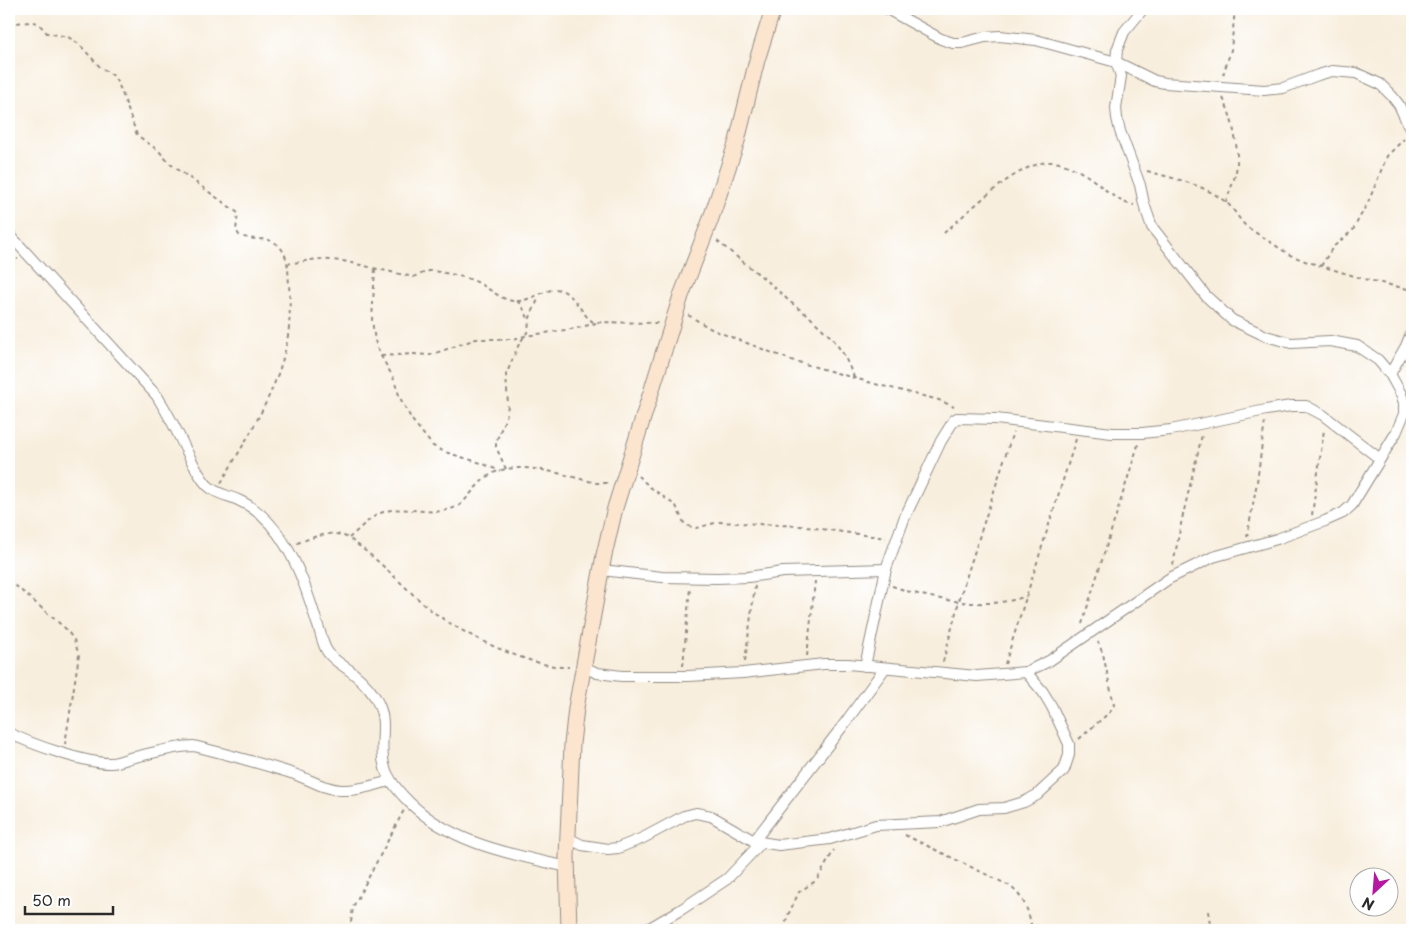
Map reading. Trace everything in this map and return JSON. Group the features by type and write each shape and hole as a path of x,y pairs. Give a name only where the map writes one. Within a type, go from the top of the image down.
{"street":[{"path":"569,930 567,866 572,744 576,708 615,508 675,315 737,141 757,60 773,9"},
{"path":"887,9 941,39 953,43 1000,36 1036,40 1116,62 1155,81 1264,90 1283,88 1332,71 1356,73 1380,84 1392,96 1400,105 1412,133"},
{"path":"584,666 597,674 622,676 743,673 824,664 977,676 1026,672 1049,661 1170,578 1213,557 1311,527 1343,513 1352,505 1396,434 1404,414 1404,403 1401,394 1390,374 1378,360 1357,346 1330,341 1291,343 1266,336 1232,320 1206,296 1152,227 1117,118 1116,108 1121,76 1116,62 1117,50 1121,38 1143,9"},
{"path":"9,234 157,396 196,469 208,485 216,492 236,499 264,517 286,546 296,564 318,624 322,641 328,652 354,674 368,688 378,702 384,721 382,759 390,780 408,801 431,821 467,839 497,850 567,866"},
{"path":"1390,374 1412,331"},
{"path":"865,666 886,569 904,519 940,441 957,418 973,417 1078,430 1142,433 1171,430 1266,410 1306,406 1326,417 1380,459"},
{"path":"602,570 662,577 691,578 756,576 816,570 886,569"},
{"path":"646,930 727,879 757,842 885,668"},
{"path":"568,838 582,845 608,849 618,848 643,838 684,816 696,813 711,816 757,842 779,845 830,839 876,825 940,822 979,809 1004,808 1024,802 1037,795 1064,770 1069,755 1069,746 1052,706 1026,672"},
{"path":"9,733 30,743 63,753 89,760 111,763 181,746 194,746 292,773 330,789 361,789 390,780"}],"path":[{"path":"1226,202 1237,165 1229,115 1219,87 1232,45 1235,9"},
{"path":"9,23 38,23 47,33 68,37 79,44 100,67 114,76 137,135 159,151 169,163 197,185 235,209 238,213 236,230 239,235 250,239 267,239 278,245 285,254 290,298 289,328 282,362 275,384 216,492"},
{"path":"1321,266 1333,247 1353,230 1387,156 1412,133"},
{"path":"944,233 994,190 1023,170 1046,162 1057,162 1073,168 1086,175 1123,202 1135,205 1144,204"},
{"path":"1133,167 1209,191 1226,202 1247,228 1290,255 1364,280 1412,290"},
{"path":"706,231 730,253 771,284 789,302 812,318 833,339 844,355 855,378"},
{"path":"287,264 317,259 343,261 413,277 429,271 459,276 478,282 505,298 517,301 540,295 550,290 563,291 591,321 597,323"},
{"path":"375,269 372,320 375,341 393,377 400,398 412,420 433,446 500,471"},
{"path":"529,320 540,295"},
{"path":"506,469 496,447 496,442 507,414 506,375 519,344 530,326 522,306 517,301"},
{"path":"381,356 413,354 430,356 476,339 513,340 524,336 578,328 597,323 638,323 675,315 791,360 950,404 954,408 957,418"},
{"path":"1245,547 1257,482 1266,410"},
{"path":"1311,527 1326,417"},
{"path":"940,674 958,602 1016,421"},
{"path":"1170,578 1205,423"},
{"path":"1002,675 1078,430"},
{"path":"1077,642 1142,433"},
{"path":"629,461 639,478 676,506 684,523 688,526 696,528 719,522 800,526 897,540"},
{"path":"349,539 367,522 385,511 429,512 454,508 464,502 484,479 491,474 506,469 538,470 596,483 623,483"},
{"path":"286,546 325,534 343,536 369,553 398,578 425,606 451,624 498,648 529,660 557,668 584,666"},
{"path":"806,666 816,570"},
{"path":"743,673 756,576"},
{"path":"682,676 691,578"},
{"path":"9,580 66,629 78,647 79,654 63,753"},
{"path":"883,584 920,595 958,602 1010,602 1027,596"},
{"path":"1069,746 1096,725 1114,706 1103,654 1097,640 1088,634"},
{"path":"350,930 353,907 408,801"},
{"path":"904,834 1010,886 1020,895 1027,908 1032,930"},
{"path":"783,930 800,892 817,880 842,835"},
{"path":"1208,911 1211,930"}]}
